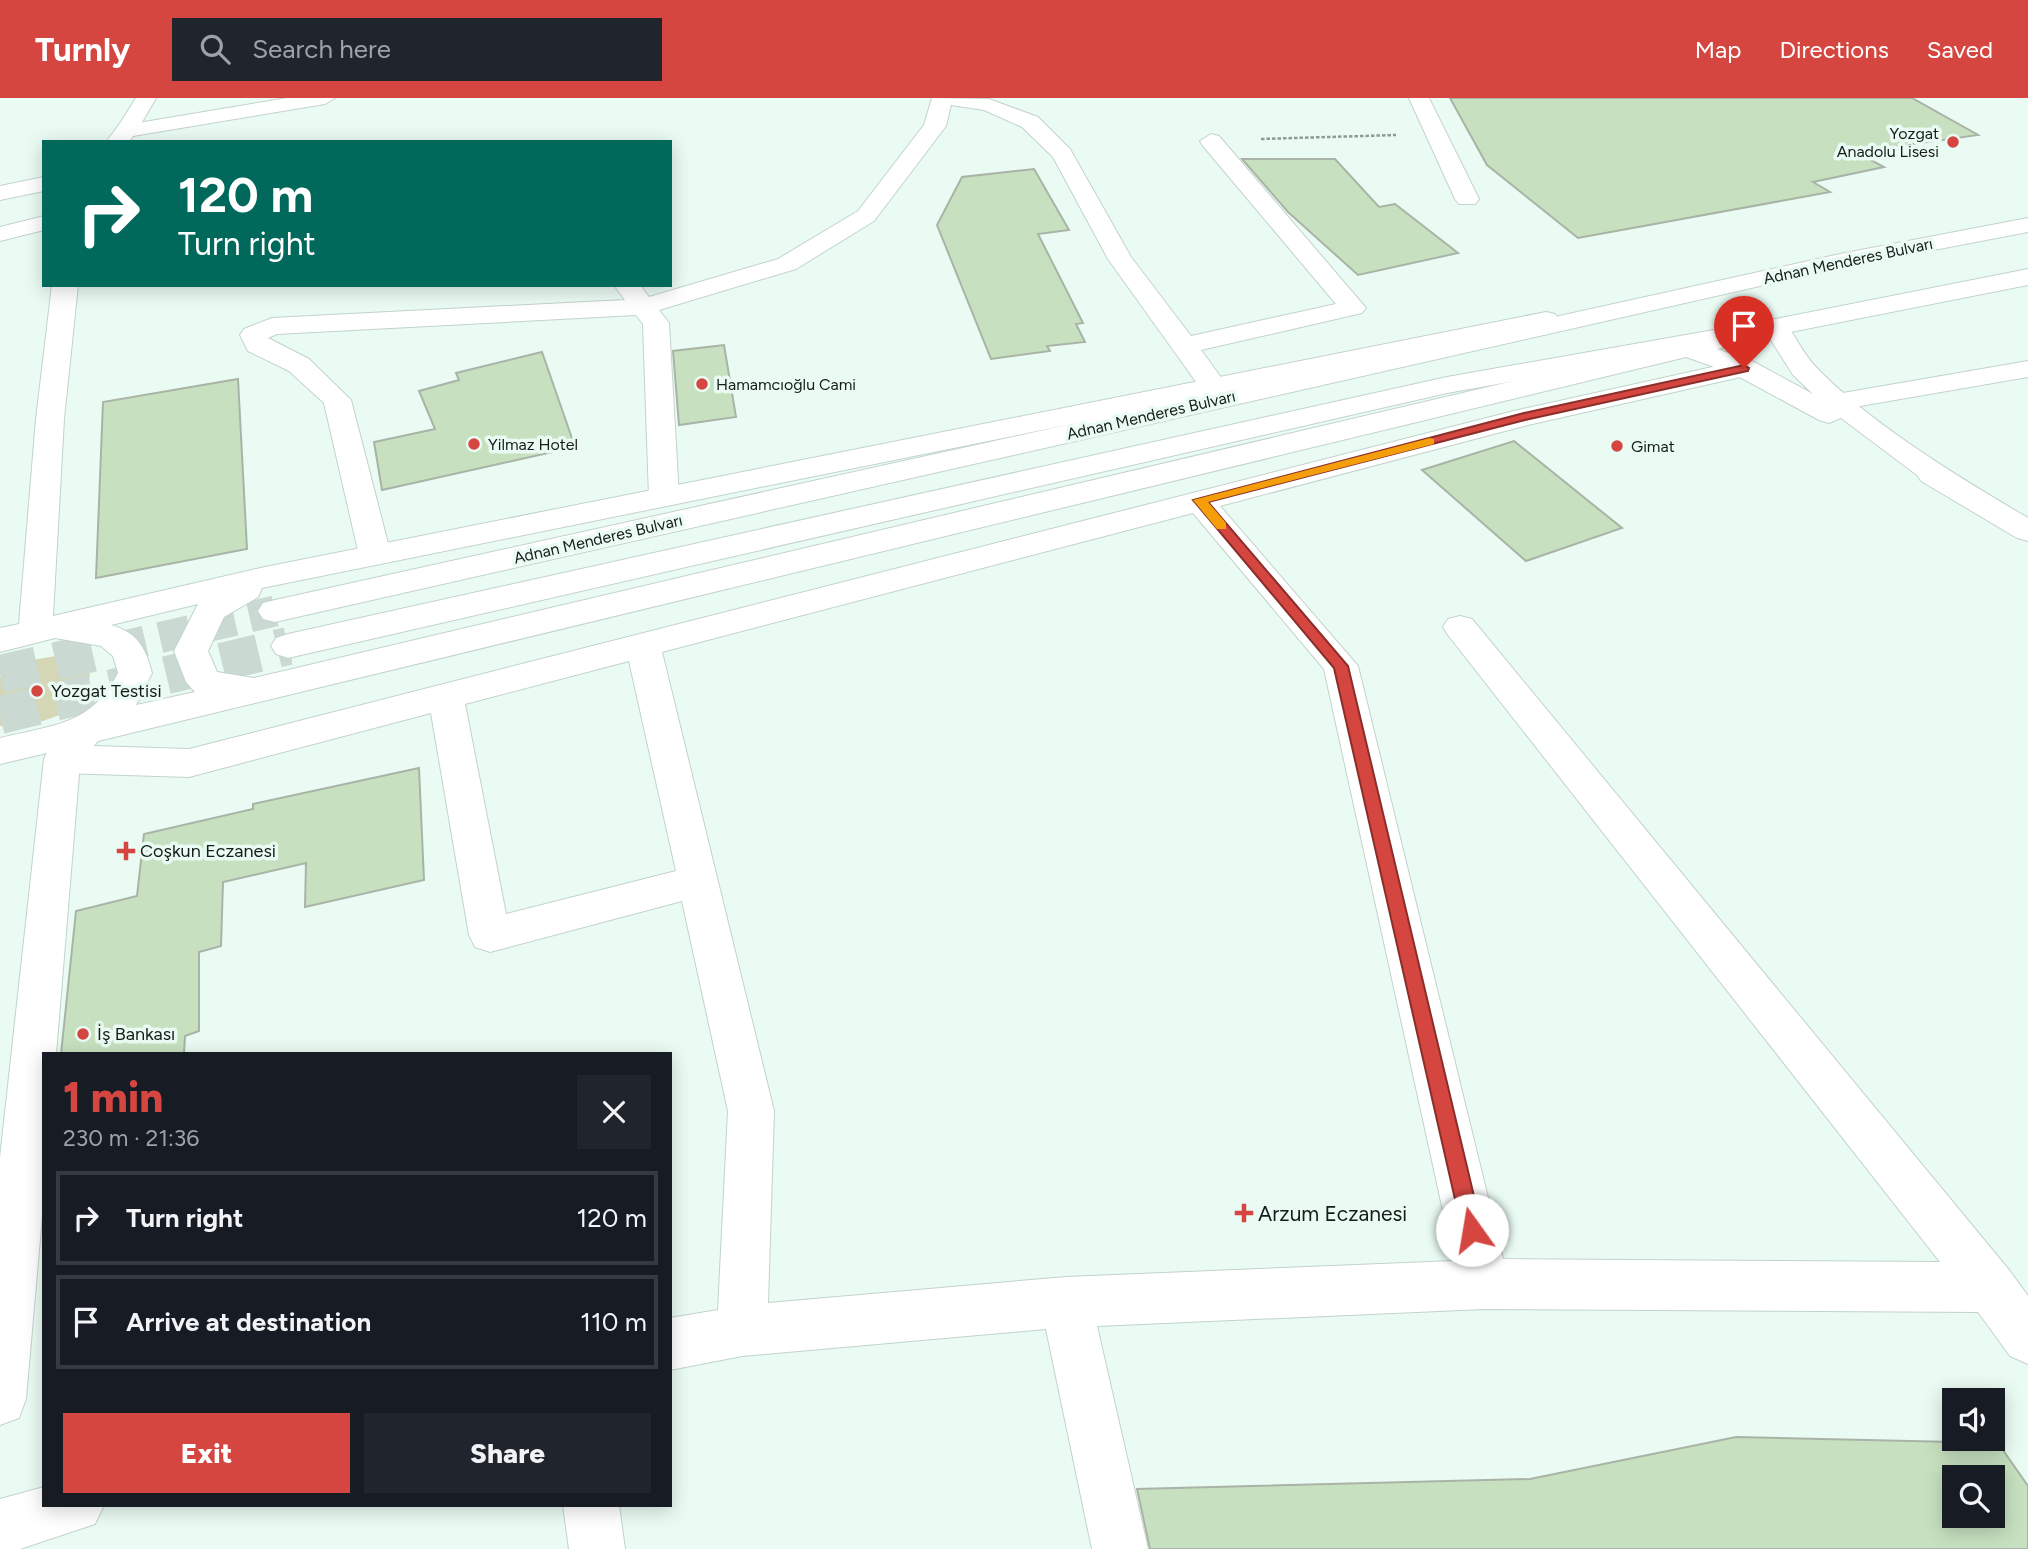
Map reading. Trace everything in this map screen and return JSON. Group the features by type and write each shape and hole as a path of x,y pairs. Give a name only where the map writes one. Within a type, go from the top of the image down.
{"main road":[{"path":"122,136 146,98"},
{"path":"122,136 325,98"},
{"path":"375,555 337,400 299,365 257,345 253,335 272,326 635,296 787,264 866,216 935,126 944,98 989,105 1030,122 1062,154 1120,259 1214,387"},
{"path":"1419,98 1467,198"},
{"path":"1184,346 1353,308 1211,141"},
{"path":"0,193 42,184"},
{"path":"0,234 42,224"},
{"name":"Adnan Menderes Bulvarı","path":"275,611 1840,261 2028,225"},
{"path":"12,640 265,577 1840,261"},
{"path":"72,746 261,691 1678,347 2028,277"},
{"path":"12,640 50,419 65,287"},
{"path":"635,296 656,323 664,497"},
{"path":"1776,327 1803,369 1837,402 1955,488"},
{"path":"1678,347 1744,368 1795,394 2028,531"},
{"name":"Adnan Menderes Bulvarı","path":"288,646 1447,385 1678,347"},
{"path":"0,751 72,746 189,763 1524,417 1744,368"},
{"path":"1837,402 2028,369"},
{"path":"1199,500 1341,666 1485,1284"},
{"path":"261,691 204,682 191,651 211,610 265,577"},
{"path":"1460,627 1991,1287 2028,1338"},
{"path":"0,1399 72,746 120,703 135,673 129,650 110,636 67,631 12,640"},
{"path":"643,645 751,1111 742,1331"},
{"path":"446,696 490,935 698,881"},
{"path":"672,1344 742,1331 1066,1302 1485,1284 1991,1287"},
{"path":"1066,1302 1120,1549"},
{"path":"0,1527 69,1507"},
{"path":"591,1507 597,1549"}],"path":[{"path":"1211,141 1436,134"}],"green space":[{"path":"56,656 76,658 89,667 89,682 83,695 73,706 45,720 0,726 0,677 32,660"}],"building":[{"path":"1450,98 1912,98 1978,135 1856,152 1884,167 1813,182 1830,192 1578,238 1487,165"},
{"path":"1242,159 1335,159 1379,207 1395,204 1458,253 1358,275 1288,212"},
{"path":"1034,169 1069,230 1038,234 1083,323 1076,324 1085,342 1047,346 1050,351 991,359 937,225 962,177"},
{"name":"Hamamcıoğlu Cami","path":"724,345 736,417 679,425 673,351"},
{"path":"542,352 575,447 382,490 374,442 435,429 419,391 459,380 456,373"},
{"path":"238,379 247,549 96,578 103,402"},
{"path":"1514,441 1622,528 1526,561 1422,470"},
{"path":"419,768 424,880 305,907 306,863 223,882 221,946 199,952 199,1031 185,1036 184,1052 61,1052 76,911 137,896 144,834 253,809 253,804"},
{"path":"1736,1437 1942,1442 1942,1451 2004,1451 2028,1486 2028,1549 1150,1549 1137,1489 1530,1479"}],"tunnel":[{"path":"115,648 275,611"},
{"path":"0,674 123,646"},
{"path":"0,715 288,646 281,648"}],"slow traffic":[{"path":"1221,526 1199,500 1430,441"}],"place":[{"name":"Yozgat Anadolu Lisesi","path":"1953,142"},
{"name":"Hamamcıoğlu Cami","path":"702,384"},
{"name":"Yilmaz Hotel","path":"474,444"},
{"name":"Gimat","path":"1617,446"},
{"name":"Yozgat Testisi","path":"37,691"},
{"name":"Coşkun Eczanesi","path":"126,851"},
{"name":"İş Bankası","path":"83,1034"},
{"name":"Arzum Eczanesi","path":"1244,1213"}],"route":[{"path":"1472,1230 1341,666 1199,500 1524,417 1744,368"}]}
